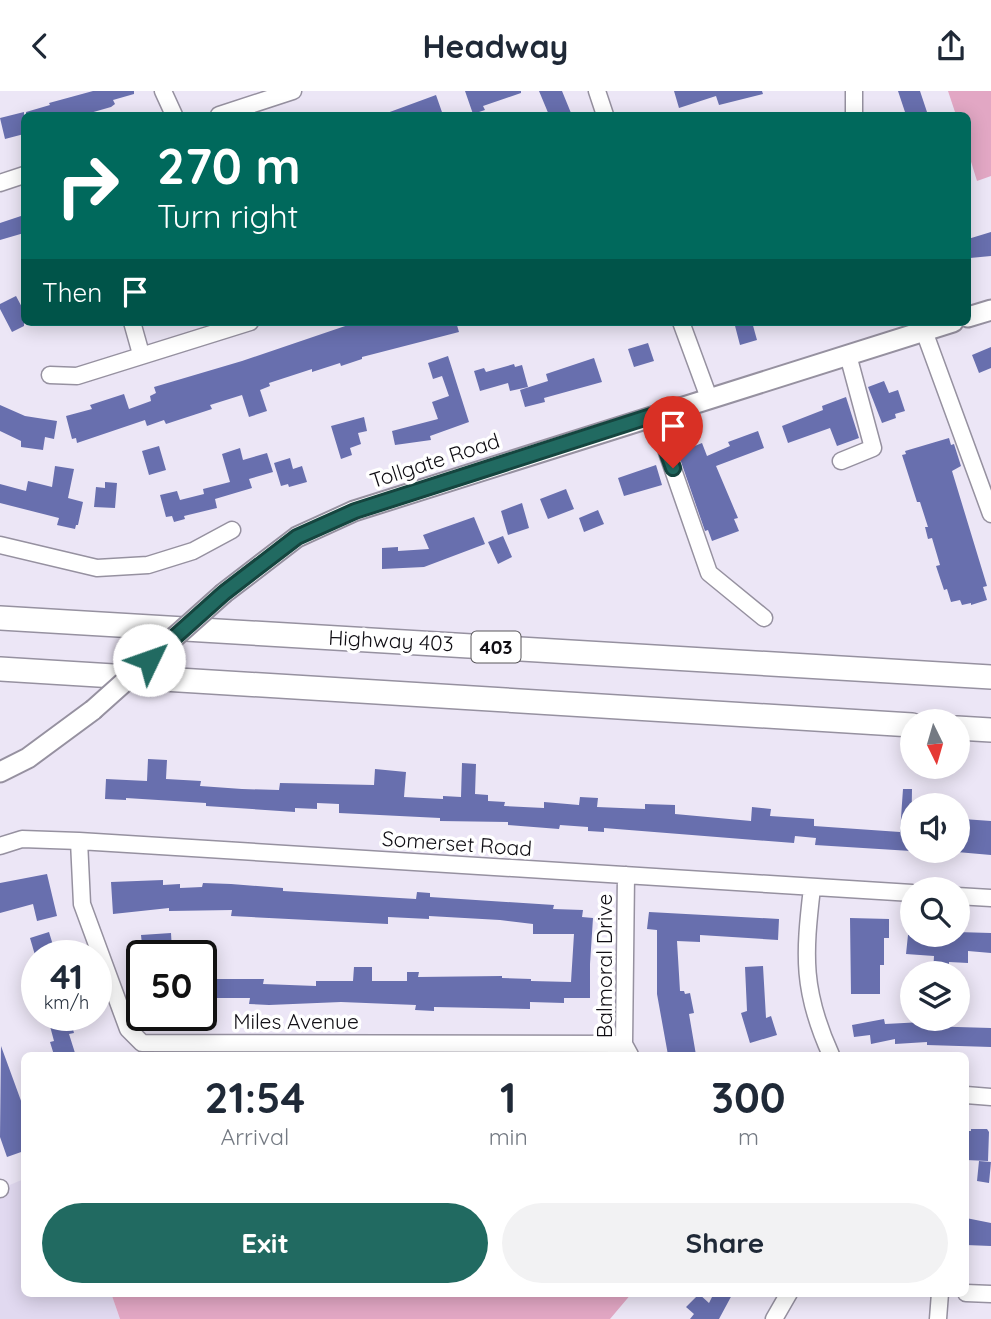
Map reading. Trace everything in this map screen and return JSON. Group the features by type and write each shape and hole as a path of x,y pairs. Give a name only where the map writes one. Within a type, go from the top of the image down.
{"highway":[{"name":"Highway 403","path":"0,618 991,677"},
{"path":"0,669 900,724"},
{"path":"970,729 991,730"}],"main road":[{"path":"971,316 991,310"},
{"name":"Tollgate Road","path":"0,772 28,758 93,711 224,593 297,537 355,511 940,326"}],"street":[{"path":"163,91 173,112"},
{"path":"228,112 293,91"},
{"path":"597,91 604,112"},
{"path":"854,91 854,112"},
{"path":"0,183 21,176"},
{"path":"133,326 141,354"},
{"path":"50,375 77,376 236,326"},
{"path":"682,326 709,398"},
{"path":"924,331 991,514"},
{"path":"841,461 873,448 848,355"},
{"path":"654,415 709,573 764,618"},
{"path":"0,545 97,568 148,565 193,551 232,530"},
{"name":"Somerset Road","path":"0,846 22,839 79,841 900,892"},
{"name":"Miles Avenue","path":"79,841 82,904 128,1029 142,1043 627,1050"},
{"name":"Balmoral Drive","path":"626,875 627,1050"},
{"path":"813,888 806,947 810,997 816,1023 830,1052"},
{"path":"970,897 991,898"},
{"path":"969,1095 991,1097"},
{"path":"969,1293 991,1294"},
{"path":"774,1319 787,1297"},
{"path":"938,1319 940,1297"}],"shaded area":[{"path":"948,91 991,91 991,176 977,181 971,162 971,112 955,112"},
{"path":"21,1180 21,1297 112,1297 120,1319 0,1319 0,1189"},
{"path":"112,1297 629,1297 610,1319 120,1319"}],"building":[{"path":"93,91 134,91 134,94 113,100 115,104 111,107 94,112 26,112 50,105 49,103"},
{"path":"465,91 521,91 483,106 485,110 472,112"},
{"path":"539,91 562,91 571,112 548,112"},
{"path":"674,91 762,91 763,94 719,105 716,96 679,108"},
{"path":"898,91 920,91 927,112 905,112"},
{"path":"436,95 442,112 390,112"},
{"path":"21,113 21,135 5,139 0,118"},
{"path":"21,216 21,234 0,240 0,223"},
{"path":"991,232 991,256 971,258 971,238"},
{"path":"16,296 21,305 21,326 24,326 12,332 0,304"},
{"path":"345,326 457,326 459,332 362,357 341,366 340,363 312,372 312,369 269,383 270,386 260,390 267,411 249,417 242,395 210,405 212,409 166,424 164,420 147,426 145,420 77,443 76,438 72,439 66,416 92,409 90,405 124,394 129,409 151,401 150,396 156,393 154,387"},
{"path":"735,326 753,326 757,340 740,345"},
{"path":"648,343 654,361 634,367 628,349"},
{"path":"991,347 991,368 979,373 972,355"},
{"path":"448,356 469,422 430,436 431,440 395,445 392,431 438,419 432,402 449,396 442,376 433,379 428,363"},
{"path":"594,358 602,382 544,398 545,402 525,407 520,390 548,381 546,374"},
{"path":"514,364 515,367 522,365 528,387 510,391 508,383 480,391 474,371 484,368 486,372"},
{"path":"884,381 889,393 898,390 905,411 882,423 868,387"},
{"path":"846,397 859,438 837,446 830,428 788,443 782,426 823,410 822,406"},
{"path":"0,405 25,416 57,421 54,439 45,437 43,450 21,447 21,441 0,431"},
{"path":"364,417 367,431 358,433 361,444 350,448 352,455 341,459 331,426"},
{"path":"758,431 764,448 716,466 738,518 734,519 739,531 712,541 708,530 705,531 678,453 702,443 707,456 730,446 728,442"},
{"path":"949,438 951,445 954,444 961,466 952,471 987,586 983,587 987,600 971,605 962,605 960,600 951,602 947,589 944,590 936,566 940,565 932,538 928,539 925,527 928,527 902,455 906,454 905,451"},
{"path":"159,446 166,470 149,475 142,451"},
{"path":"240,448 243,460 267,453 273,472 249,479 252,488 215,499 217,508 184,516 185,519 174,522 172,516 166,517 160,495 177,491 180,500 204,494 203,489 230,482 222,454"},
{"path":"290,458 293,469 302,466 307,482 289,487 288,484 281,486 274,463"},
{"path":"656,465 662,485 624,496 618,478"},
{"path":"55,466 74,469 68,498 83,502 75,529 57,525 59,518 0,503 0,484 26,491 28,481 52,487"},
{"path":"105,482 117,483 115,508 94,507 96,487 105,488"},
{"path":"566,489 574,509 548,519 540,499"},
{"path":"522,503 529,528 508,535 501,511"},
{"path":"598,510 604,524 584,532 579,518"},
{"path":"474,517 485,544 424,567 382,569 382,548 398,547 398,551 429,549 423,535"},
{"path":"503,536 512,557 498,564 488,542"},
{"path":"148,759 167,760 166,779 201,781 200,786 242,789 279,790 280,783 374,785 375,769 406,772 404,797 443,799 443,796 461,797 462,763 476,764 475,794 488,795 488,801 505,802 504,806 544,808 544,802 579,805 580,797 598,798 597,807 645,809 645,804 675,805 675,814 751,821 752,807 771,809 770,816 814,819 814,826 900,832 900,850 815,845 816,838 795,836 794,843 604,828 604,832 588,831 588,827 560,825 559,829 508,825 508,822 440,821 440,818 339,813 339,804 317,803 317,809 295,808 295,812 206,806 206,803 105,799 106,779 147,781"},
{"path":"903,789 912,789 912,793 903,793"},
{"path":"970,820 991,821 991,855 970,853"},
{"path":"47,874 57,916 37,921 33,904 0,913 0,883"},
{"path":"163,880 163,885 180,884 180,888 202,887 203,883 231,884 283,888 283,891 416,899 417,892 430,893 430,897 554,905 553,909 583,910 582,917 593,918 590,998 564,998 564,1003 530,1002 530,1009 434,1007 434,1011 415,1010 416,1005 341,1002 269,1005 249,1004 250,998 217,998 217,979 264,979 263,984 316,986 316,981 353,981 354,967 372,967 372,981 407,981 407,972 419,972 418,977 502,976 531,981 571,982 574,934 533,934 533,924 429,916 429,919 388,917 388,924 231,916 232,910 169,911 169,908 113,914 111,882"},
{"path":"649,912 779,919 778,940 700,935 700,942 677,941 680,991 690,993 694,1013 689,1014 695,1052 667,1052 657,994 657,930 647,929"},
{"path":"850,918 889,919 889,938 884,938 884,965 880,965 880,994 851,994"},
{"path":"49,932 51,940 31,940"},
{"path":"970,932 991,933 991,953 968,951 968,961 934,961 934,956 906,954 907,947 970,947"},
{"path":"171,933 171,940 142,940 141,935"},
{"path":"763,966 766,1018 771,1016 777,1035 750,1043 741,1013 747,1011 745,967"},
{"path":"884,1019 885,1024 900,1023 900,1031 970,1031 970,1027 991,1028 991,1047 927,1045 927,1042 895,1044 895,1039 871,1044 870,1035 854,1037 852,1025"},
{"path":"51,1031 73,1031 69,1034 75,1052 53,1052 50,1042 54,1041"},
{"path":"1,1046 21,1101 21,1152 7,1157 0,1137"},
{"path":"987,1129 989,1132 988,1161 969,1160 971,1131"},
{"path":"979,1161 991,1162 989,1183 977,1181"},
{"path":"969,1219 991,1223 991,1246 969,1245"},
{"path":"696,1297 702,1297 709,1303 712,1297 731,1297 719,1319 690,1319 694,1314 686,1307"}],"route":[{"path":"149,660 224,593 297,537 355,511 654,415 673,468"}]}
